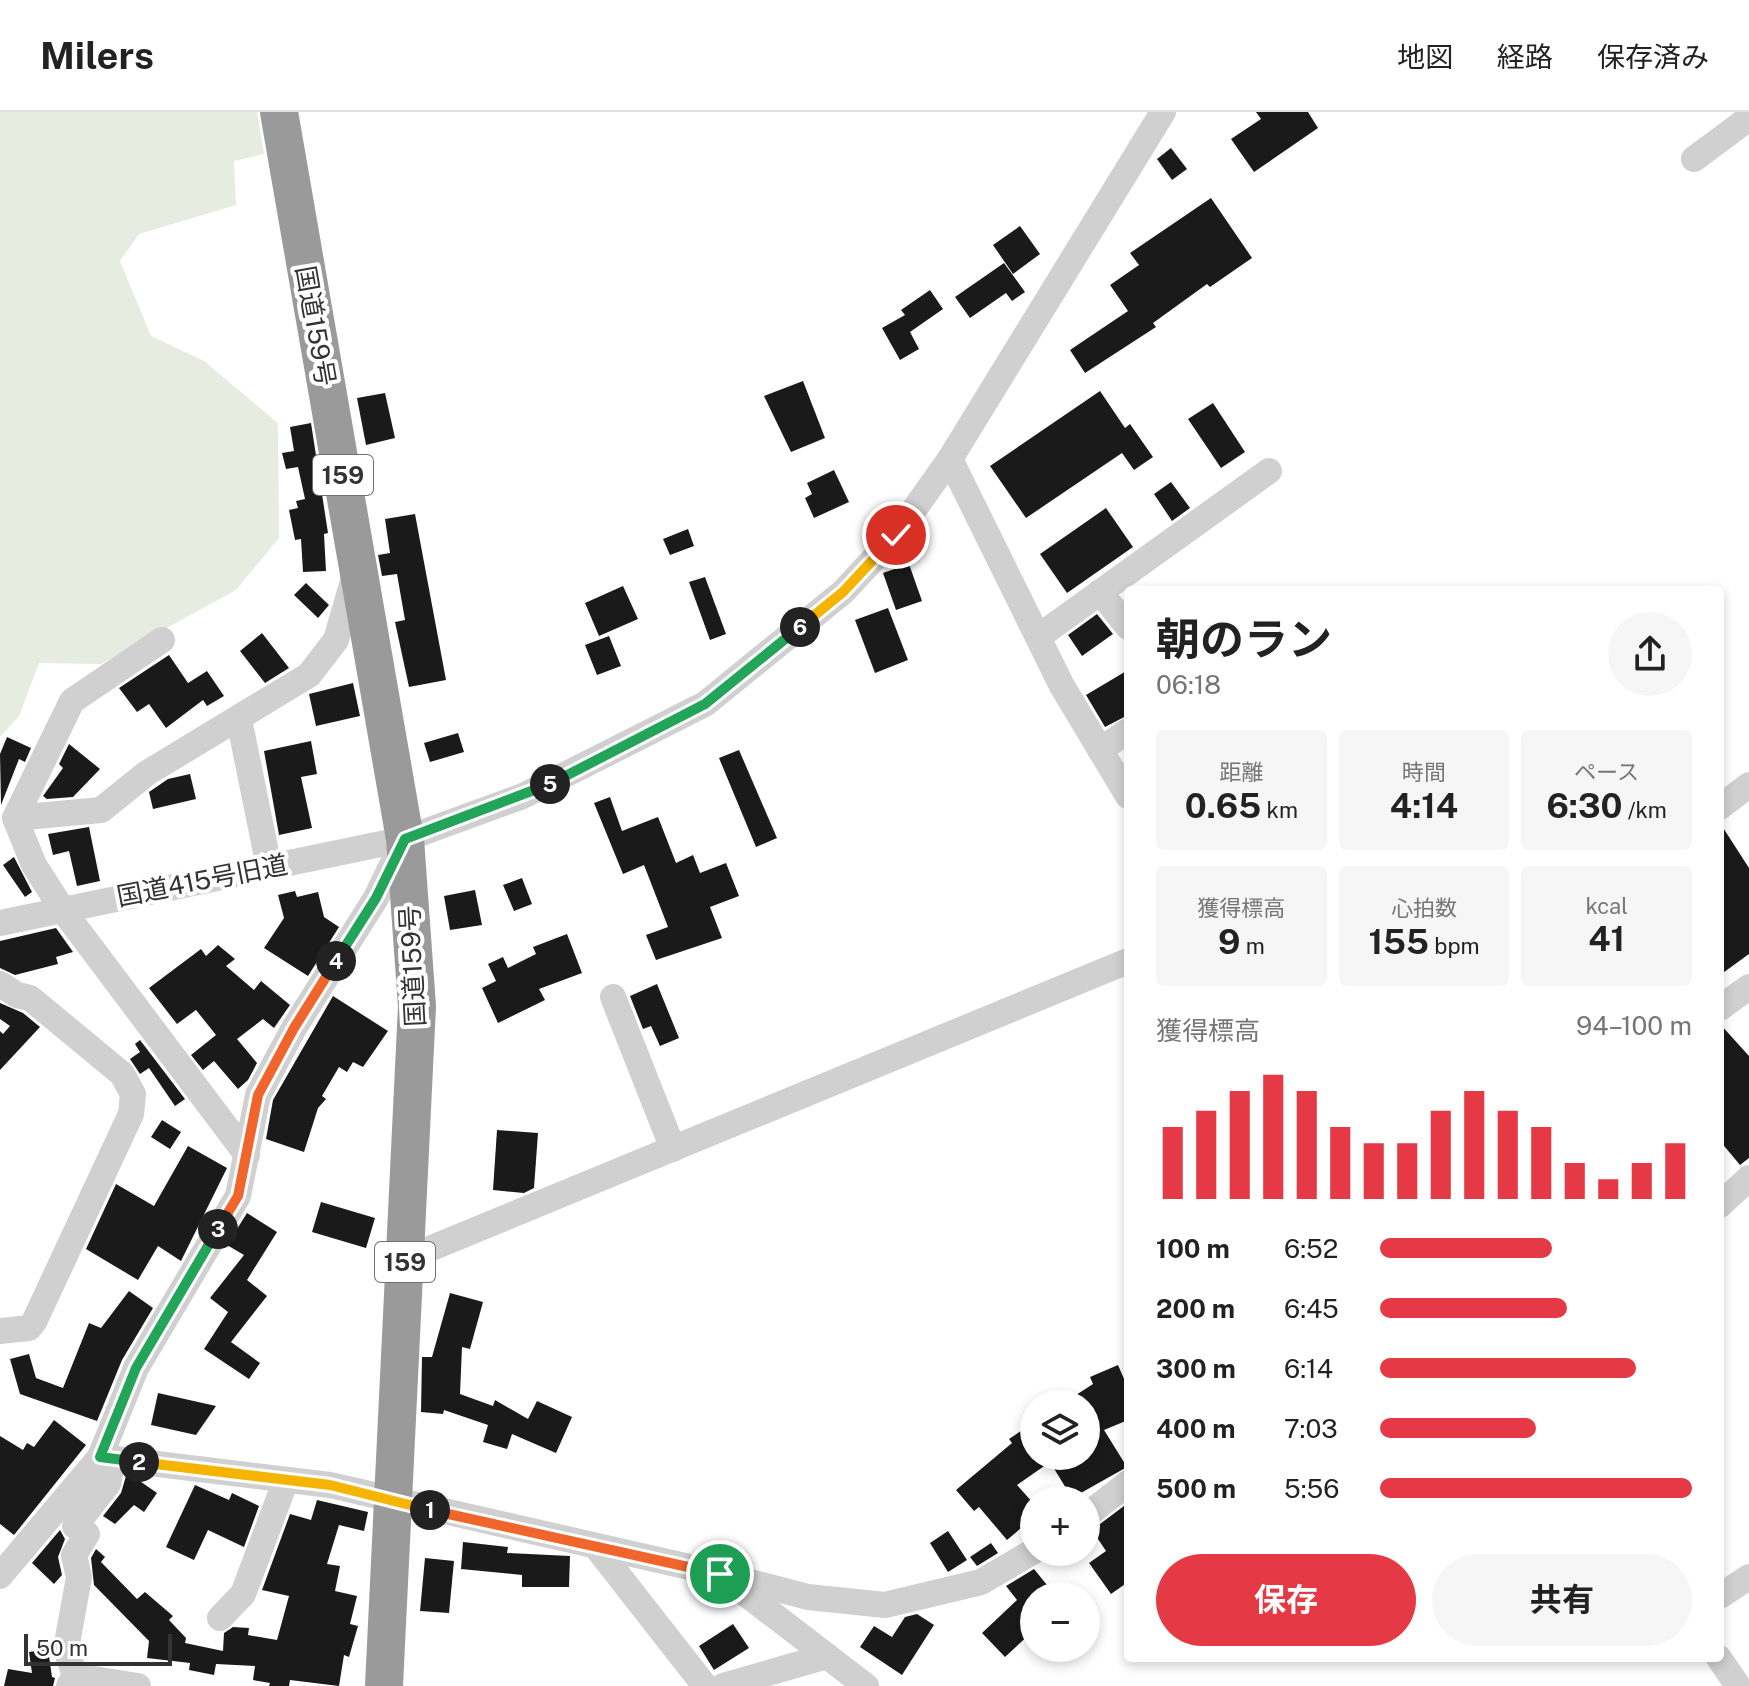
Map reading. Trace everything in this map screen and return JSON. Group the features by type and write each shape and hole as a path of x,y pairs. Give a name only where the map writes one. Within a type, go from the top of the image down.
{"highway":[{"name":"国道159号","path":"279,112 405,839 417,1006 384,1686"}],"street":[{"name":"国道415号旧道","path":"0,923 405,839 523,796 705,704 843,592 896,535 950,459 1163,112"},
{"path":"1694,159 1749,118"},
{"path":"950,459 1038,637 1124,789"},
{"path":"1038,637 1269,471"},
{"path":"15,818 101,810 147,773 309,675 336,640 358,563"},
{"path":"1100,592 1124,622"},
{"path":"162,640 72,701 15,818 34,865 62,909 247,1155"},
{"path":"239,719 269,867"},
{"path":"1100,750 1124,734"},
{"path":"1724,804 1749,785"},
{"path":"138,1686 72,1681 66,1649 79,1577 74,1555 87,1534 75,1526 108,1484 106,1458 136,1368 238,1196 258,1095 294,1028 376,898 405,839"},
{"path":"405,1259 1124,963"},
{"path":"0,984 30,998 122,1074 133,1094 131,1114 34,1322 29,1328 0,1331"},
{"path":"1724,1005 1749,987"},
{"path":"613,997 673,1149"},
{"path":"1724,1201 1749,1178"},
{"path":"106,1458 330,1485 808,1597 885,1605 981,1582 1020,1559"},
{"path":"0,1576 106,1458"},
{"path":"220,1618 243,1594 286,1480"},
{"path":"1100,1505 1124,1486"},
{"path":"597,1548 705,1686"},
{"path":"720,1574 866,1686"},
{"path":"1724,1593 1749,1577"},
{"path":"723,1686 827,1656"},
{"path":"1722,1662 1738,1686"}],"shaded area":[{"path":"0,112 257,112 264,154 234,161 236,205 139,234 120,261 151,336 204,361 278,423 279,538 236,590 101,664 39,663 19,716 0,737"}],"building":[{"path":"1256,112 1308,112 1318,128 1254,172 1231,139 1261,119"},
{"path":"1171,148 1187,169 1172,180 1157,159"},
{"path":"1211,198 1252,258 1210,287 1207,284 1153,323 1156,327 1085,373 1070,350 1128,311 1110,285 1139,265 1130,253"},
{"path":"1020,226 1040,254 1013,274 993,245"},
{"path":"1004,263 1025,292 1012,301 1006,293 970,318 955,297"},
{"path":"930,290 943,309 910,332 919,349 900,360 882,328 905,315 901,310"},
{"path":"803,381 825,438 791,452 764,396"},
{"path":"1100,391 1125,428 1130,424 1153,457 1134,470 1122,453 1026,518 990,466"},
{"path":"385,393 395,438 366,445 357,398"},
{"path":"1213,403 1245,452 1221,468 1188,419"},
{"path":"311,423 328,533 324,534 326,571 303,572 301,539 295,540 289,510 298,508 296,501 305,499 298,467 286,469 282,453 294,451 290,427"},
{"path":"834,470 849,502 814,518 805,498 812,494 807,483"},
{"path":"1171,482 1190,508 1172,521 1154,494"},
{"path":"1106,508 1133,547 1067,593 1040,554"},
{"path":"415,514 446,680 409,687 395,622 405,620 397,574 382,576 378,555 390,553 385,519"},
{"path":"688,529 694,546 670,555 663,539"},
{"path":"909,564 922,601 896,610 883,573"},
{"path":"705,577 726,634 710,640 689,582"},
{"path":"306,583 329,605 318,618 294,595"},
{"path":"623,586 638,619 599,636 585,603"},
{"path":"888,608 908,660 875,673 855,620"},
{"path":"1097,614 1113,634 1082,656 1068,635"},
{"path":"262,633 289,668 265,683 240,651"},
{"path":"609,636 621,666 597,675 585,645"},
{"path":"169,655 188,683 207,671 224,696 207,706 203,700 166,728 149,704 137,712 119,688"},
{"path":"1124,672 1124,717 1105,727 1086,695"},
{"path":"353,683 360,716 316,726 309,694"},
{"path":"458,733 464,752 430,762 424,743"},
{"path":"7,737 31,748 25,762 19,759 1,805 0,754"},
{"path":"311,741 317,774 301,777 312,828 279,835 264,751"},
{"path":"69,744 100,769 73,797 47,799 43,796 63,768 59,764"},
{"path":"739,750 777,838 756,847 719,758"},
{"path":"190,774 196,799 153,809 149,792 168,779"},
{"path":"610,797 622,831 658,817 676,863 693,855 700,873 726,863 739,896 710,907 722,938 656,960 646,935 668,927 644,865 623,874 594,803"},
{"path":"89,827 100,881 77,886 69,851 53,855 48,834"},
{"path":"1724,829 1749,868 1749,954 1724,972"},
{"path":"14,857 32,892 25,897 3,865"},
{"path":"522,878 532,904 514,911 503,885"},
{"path":"475,890 482,925 450,930 444,896"},
{"path":"295,891 297,897 318,892 324,917 339,927 308,976 264,948 284,918 278,895"},
{"path":"56,928 73,952 56,957 58,964 15,975 0,968 0,941"},
{"path":"567,934 582,973 539,989 545,1000 498,1023 482,988 496,981 488,964 503,957 508,968 536,954 533,947"},
{"path":"218,945 235,959 226,966 254,990 261,981 290,1005 274,1028 263,1019 237,1039 257,1063 248,1080 238,1089 214,1061 203,1070 191,1055 216,1035 196,1010 177,1024 149,988 201,949 206,956"},
{"path":"657,984 679,1038 660,1046 651,1026 643,1029 630,996"},
{"path":"333,996 388,1031 363,1067 353,1062 347,1072 339,1067 322,1096 326,1099 318,1108 304,1152 266,1139 273,1100"},
{"path":"0,1003 23,1013 40,1027 0,1070 0,1031 3,1034 10,1026 0,1019"},
{"path":"1724,1028 1749,1056 1749,1158 1740,1165 1724,1146"},
{"path":"140,1040 185,1099 175,1106 149,1068 140,1074 130,1059 140,1052 135,1044"},
{"path":"162,1120 181,1132 170,1149 151,1137"},
{"path":"497,1130 538,1133 534,1188 524,1193 493,1190"},
{"path":"188,1146 227,1168 181,1261 158,1246 138,1280 86,1249 116,1184 154,1206"},
{"path":"321,1202 375,1218 366,1248 312,1232"},
{"path":"247,1213 277,1232 247,1280 267,1296 231,1342 260,1363 249,1379 204,1349 228,1312 210,1298 244,1255 227,1245"},
{"path":"129,1291 153,1308 122,1360 97,1421 20,1394 10,1359 29,1354 36,1378 63,1388 89,1323 101,1328"},
{"path":"450,1293 483,1302 470,1349 462,1347 460,1394 493,1406 495,1400 528,1419 537,1401 572,1417 556,1453 512,1434 507,1449 483,1442 488,1425 444,1410 443,1414 421,1412 422,1357 432,1357"},
{"path":"1118,1365 1124,1379 1124,1422 1104,1430 1124,1462 1124,1469 1093,1486 1065,1486 1055,1470 1100,1470 1100,1390 1084,1390 1093,1384 1090,1377"},
{"path":"158,1393 216,1406 196,1435 151,1425"},
{"path":"54,1420 86,1445 14,1535 0,1524 0,1436 23,1450 27,1443 34,1447"},
{"path":"1020,1432 1020,1470 1039,1470 1017,1485 1020,1488 1020,1529 1007,1540 979,1507 974,1511 956,1490 1012,1443 1009,1439"},
{"path":"126,1476 134,1477 157,1493 144,1512 134,1505 115,1524 103,1516 121,1493"},
{"path":"195,1485 229,1500 232,1493 259,1506 244,1547 208,1530 194,1560 166,1547"},
{"path":"317,1500 368,1512 364,1531 339,1525 327,1564 340,1566 335,1591 357,1596 350,1624 358,1626 349,1657 344,1655 339,1686 290,1680 289,1686 269,1686 270,1683 253,1680 255,1666 216,1664 214,1675 189,1670 190,1663 147,1658 149,1641 94,1585 91,1558 96,1549 105,1557 101,1562 137,1599 145,1592 173,1616 169,1620 186,1638 185,1643 223,1651 224,1633 233,1627 249,1628 248,1635 277,1640 289,1596 262,1590 290,1514 311,1520"},
{"path":"1124,1506 1124,1585 1111,1594 1091,1566 1100,1566 1100,1555 1106,1551 1100,1542 1100,1524"},
{"path":"60,1530 65,1539 58,1557 62,1575 54,1584 32,1563"},
{"path":"948,1531 967,1560 948,1572 930,1543"},
{"path":"463,1542 508,1547 507,1553 570,1556 569,1587 522,1587 522,1575 461,1569"},
{"path":"991,1543 998,1553 977,1566 970,1557"},
{"path":"425,1558 454,1561 449,1613 420,1611"},
{"path":"1034,1569 1045,1582 1020,1582 1020,1643 1005,1657 982,1633 1017,1600 1006,1586"},
{"path":"917,1614 934,1625 902,1675 860,1647 874,1626 892,1637 905,1617"},
{"path":"733,1624 749,1648 714,1670 699,1646"},
{"path":"48,1649 52,1677 55,1678 53,1686 4,1686 8,1669 32,1673 29,1652"}],"route":[{"path":"720,1574 330,1485 100,1457 136,1368 238,1196 258,1095 294,1028 376,898 405,839 523,796 705,704 843,592 896,535"}]}
